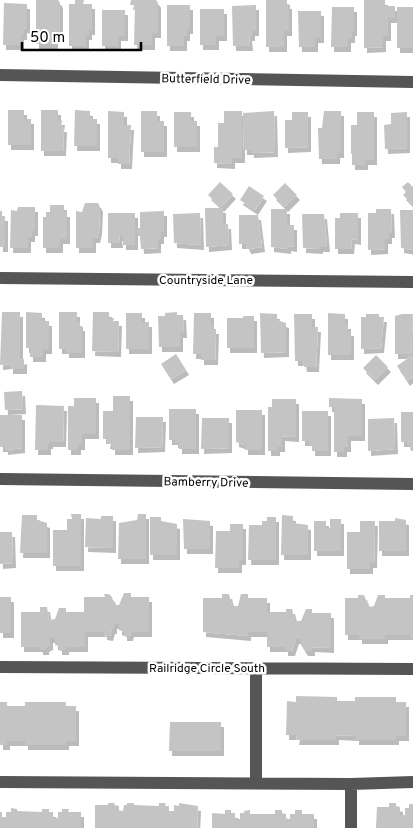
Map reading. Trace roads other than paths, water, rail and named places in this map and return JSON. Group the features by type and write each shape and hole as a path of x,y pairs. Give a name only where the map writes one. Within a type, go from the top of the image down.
{"street":[{"name":"Butterfield Drive","path":"0,75 413,82"},
{"name":"Countryside Lane","path":"0,278 413,282"},
{"name":"Bamberry Drive","path":"0,479 413,484"},
{"name":"Railridge Circle South","path":"0,667 413,668"},
{"path":"256,668 256,783"},
{"path":"0,782 351,784 413,782"},
{"path":"351,784 351,828"}]}
